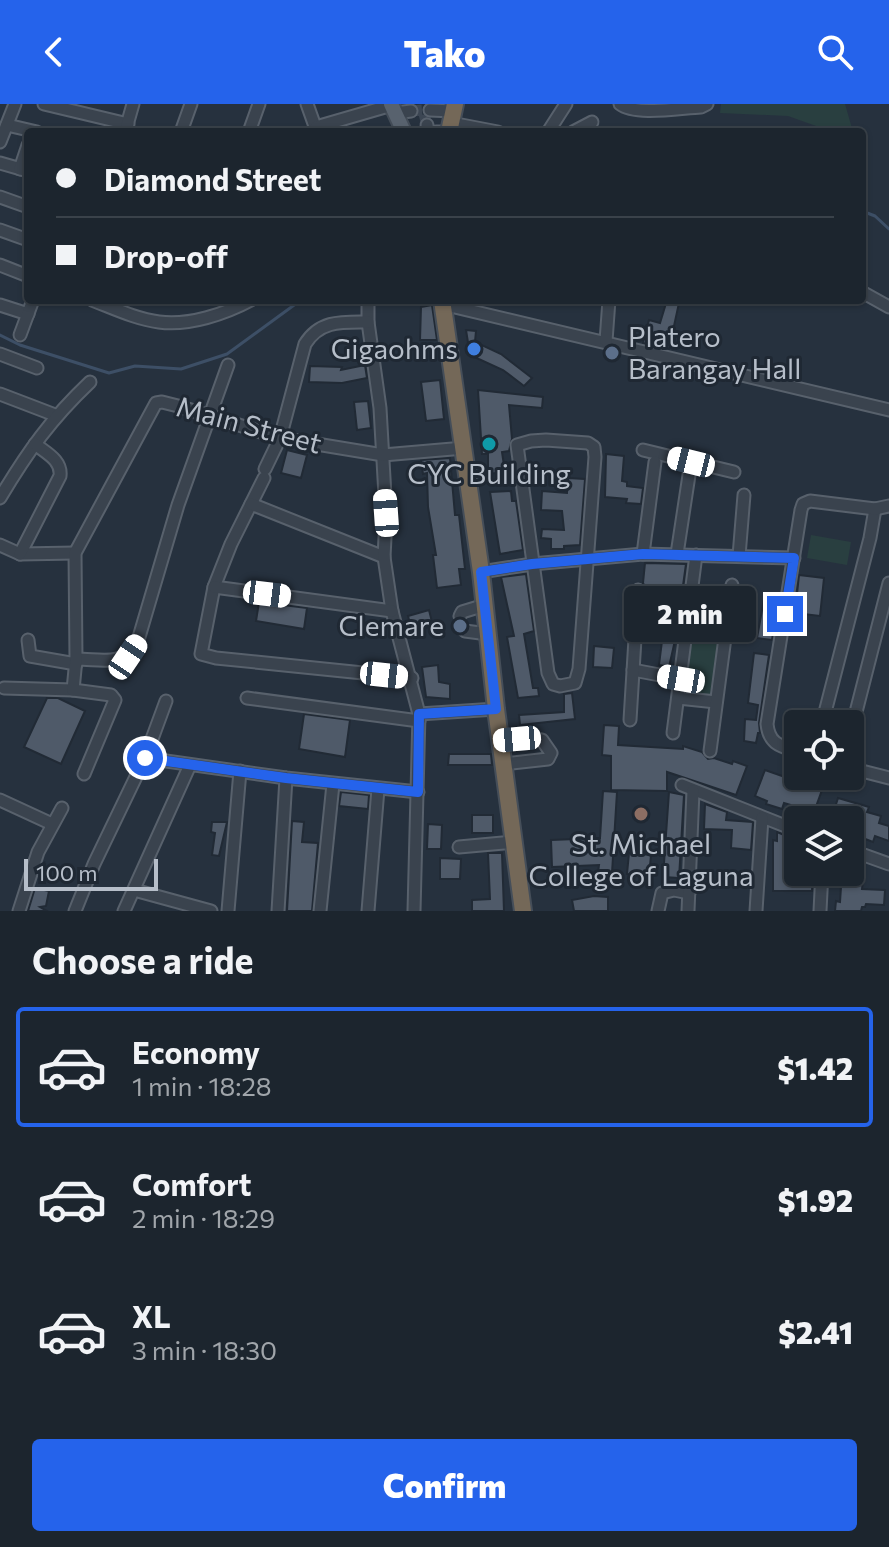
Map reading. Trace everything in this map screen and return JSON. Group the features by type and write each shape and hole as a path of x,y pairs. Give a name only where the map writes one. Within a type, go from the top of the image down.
{"highway":[{"path":"442,304 481,572 523,911"}],"main road":[{"path":"397,108 403,128"}],"street":[{"path":"0,142 15,104"},
{"path":"44,104 127,128 133,104"},
{"path":"182,128 191,104"},
{"path":"250,128 259,104"},
{"path":"307,104 315,128"},
{"path":"551,128 566,104"},
{"path":"620,104 627,109 650,110 703,107 707,104"},
{"path":"323,128 397,108"},
{"path":"430,110 485,128"},
{"path":"434,128 452,118"},
{"path":"581,128 592,122"},
{"path":"7,125 24,129"},
{"path":"0,163 24,170"},
{"path":"0,197 24,206"},
{"path":"0,230 24,239"},
{"path":"0,265 24,274"},
{"path":"866,294 889,307"},
{"path":"20,335 32,304"},
{"path":"117,304 158,322 180,322 244,304"},
{"path":"368,304 383,455 386,516 384,557 392,611 412,678 419,717 414,911"},
{"path":"450,304 889,410"},
{"path":"606,341 609,304"},
{"path":"0,305 28,314"},
{"path":"368,322 323,326 313,331 305,344 280,438 214,587 201,654 412,678"},
{"path":"0,354 37,368"},
{"path":"28,640 27,653 30,656 76,662 128,657 137,644 178,505 228,365"},
{"path":"0,498 55,415 90,382"},
{"path":"0,394 55,415"},
{"name":"Main Street","path":"75,553 156,403 178,406 280,438 383,455 464,448"},
{"path":"531,441 588,443 594,447 579,669 575,683 553,684 548,673 532,564 517,445 531,441"},
{"path":"20,554 60,476 61,468 57,462 35,444"},
{"path":"643,450 734,472"},
{"path":"643,554 655,462"},
{"path":"677,554 691,462"},
{"path":"739,556 744,495"},
{"path":"784,746 773,742 768,735 767,724 803,504 826,502 875,509 889,506"},
{"path":"251,504 384,557"},
{"path":"826,710 875,509"},
{"path":"0,545 20,554 75,553 76,662 73,690"},
{"path":"481,572 643,554 794,558"},
{"path":"673,733 696,555"},
{"path":"857,710 889,583"},
{"path":"710,751 732,585"},
{"path":"214,587 392,611"},
{"path":"630,720 638,590"},
{"path":"485,605 462,612 461,622 465,631 488,634"},
{"path":"637,612 728,615"},
{"path":"633,670 681,679"},
{"path":"4,688 73,690 111,695 115,700 84,774"},
{"path":"247,698 419,717 496,709"},
{"path":"678,698 716,702"},
{"path":"75,911 145,758 166,701"},
{"path":"501,741 542,740 551,753 548,759 504,764"},
{"path":"145,758 333,784 418,792"},
{"path":"124,911 190,765"},
{"path":"228,911 240,771"},
{"path":"864,772 889,778"},
{"path":"278,911 286,778"},
{"path":"320,911 333,784"},
{"path":"688,911 688,788 784,826"},
{"path":"368,911 378,789"},
{"path":"1,802 52,824"},
{"path":"19,911 32,868 62,808"},
{"path":"756,911 762,818"},
{"path":"459,847 514,842"},
{"path":"864,855 889,864"},
{"path":"820,911 821,886"},
{"path":"134,890 211,911"},
{"path":"658,911 662,893 674,890 689,893"}],"green space":[{"path":"721,104 845,104 852,128 822,128 788,116 720,113"},
{"path":"811,535 851,542 847,565 807,558"},
{"path":"694,617 723,622 713,701 683,696"}],"building":[{"path":"666,304 679,304 669,349 643,343 649,320 660,323"},
{"path":"432,305 437,340 420,340 421,307"},
{"path":"466,330 476,331 475,342 501,354 532,378 524,386 503,370 470,355"},
{"path":"365,365 367,378 342,383 309,382 310,366 342,367 341,370"},
{"path":"440,380 444,419 426,421 421,382"},
{"path":"478,390 543,397 542,408 509,405 512,439 509,451 502,452 505,472 488,474 488,454 482,454"},
{"path":"368,401 371,428 357,430 354,402"},
{"path":"287,450 307,455 301,478 281,473"},
{"path":"606,454 624,456 622,481 627,482 627,486 643,488 641,504 605,497"},
{"path":"450,458 455,515 459,515 465,569 459,569 461,585 437,588 427,473 423,474 421,460"},
{"path":"568,478 585,479 580,545 551,549 551,539 541,538 542,529 564,530 562,511 541,510 542,491 567,493"},
{"path":"511,491 512,501 516,501 523,550 500,554 490,492"},
{"path":"645,563 686,564 682,593 674,592 672,609 654,606 655,590 646,589 643,583"},
{"path":"526,574 534,631 524,634 533,688 538,688 539,696 518,698 507,637 514,636 501,577"},
{"path":"799,575 824,578 820,616 795,613"},
{"path":"764,599 778,601 772,640 757,638"},
{"path":"259,602 307,608 304,629 256,621"},
{"path":"429,610 433,626 412,632 408,616"},
{"path":"664,625 678,627 669,667 659,665"},
{"path":"594,646 614,648 612,668 593,667"},
{"path":"754,653 769,655 760,733 756,743 744,741 745,719 756,720 758,705 748,703"},
{"path":"438,665 439,682 450,684 450,699 426,697 422,667"},
{"path":"572,693 575,719 520,725 519,715 564,712 564,694"},
{"path":"47,698 58,698 85,711 61,764 24,747"},
{"path":"304,714 350,720 345,757 299,749"},
{"path":"604,725 619,726 618,745 683,749 683,746 702,752 708,759 732,764 733,761 747,766 736,795 667,772 667,791 611,790 611,756 602,755"},
{"path":"449,754 491,754 492,765 448,765"},
{"path":"765,770 784,777 784,790 822,790 816,806 784,803 782,809 766,804 767,801 755,796"},
{"path":"603,791 617,792 612,873 598,872 599,865 552,867 551,840 600,838"},
{"path":"341,792 369,795 368,809 339,806"},
{"path":"669,792 684,795 679,878 663,877"},
{"path":"838,798 869,807 867,812 881,816 879,823 889,826 889,841 875,836 873,842 864,838 864,806 835,806"},
{"path":"705,804 727,812 726,820 753,822 751,850 731,848 732,830 704,829"},
{"path":"472,815 493,815 493,833 472,833"},
{"path":"292,821 304,822 302,842 318,843 312,911 287,911"},
{"path":"212,822 227,822 219,856 212,855 215,833 211,832"},
{"path":"428,824 442,825 441,849 427,849"},
{"path":"777,832 784,835 784,886 812,886 812,891 773,891 773,840 777,841"},
{"path":"488,853 502,853 504,911 472,911 472,900 490,899"},
{"path":"629,853 651,855 649,877 627,874"},
{"path":"440,858 461,859 460,879 440,879"},
{"path":"835,886 885,890 884,905 866,904 861,911 835,911 836,901 840,902 841,887"},
{"path":"35,888 49,891 46,906 40,907 47,911 28,911"},
{"path":"608,897 608,911 574,911 572,900"}],"waterway":[{"path":"866,213 875,216 889,229"},
{"path":"0,335 20,345 109,373 135,366 181,369 227,354 296,304"}],"tunnel":[{"path":"411,111 423,110 427,125"}],"place":[{"name":"Gigaohms","path":"474,349"},
{"name":"Platero Barangay Hall","path":"612,353"},
{"name":"CYC Building","path":"489,444"},
{"name":"Clemare","path":"460,626"},
{"name":"St. Michael College of Laguna","path":"641,814"}],"route":[{"path":"145,758 286,778 418,792 419,714 496,709 481,572 643,554 794,558 785,614"}]}
